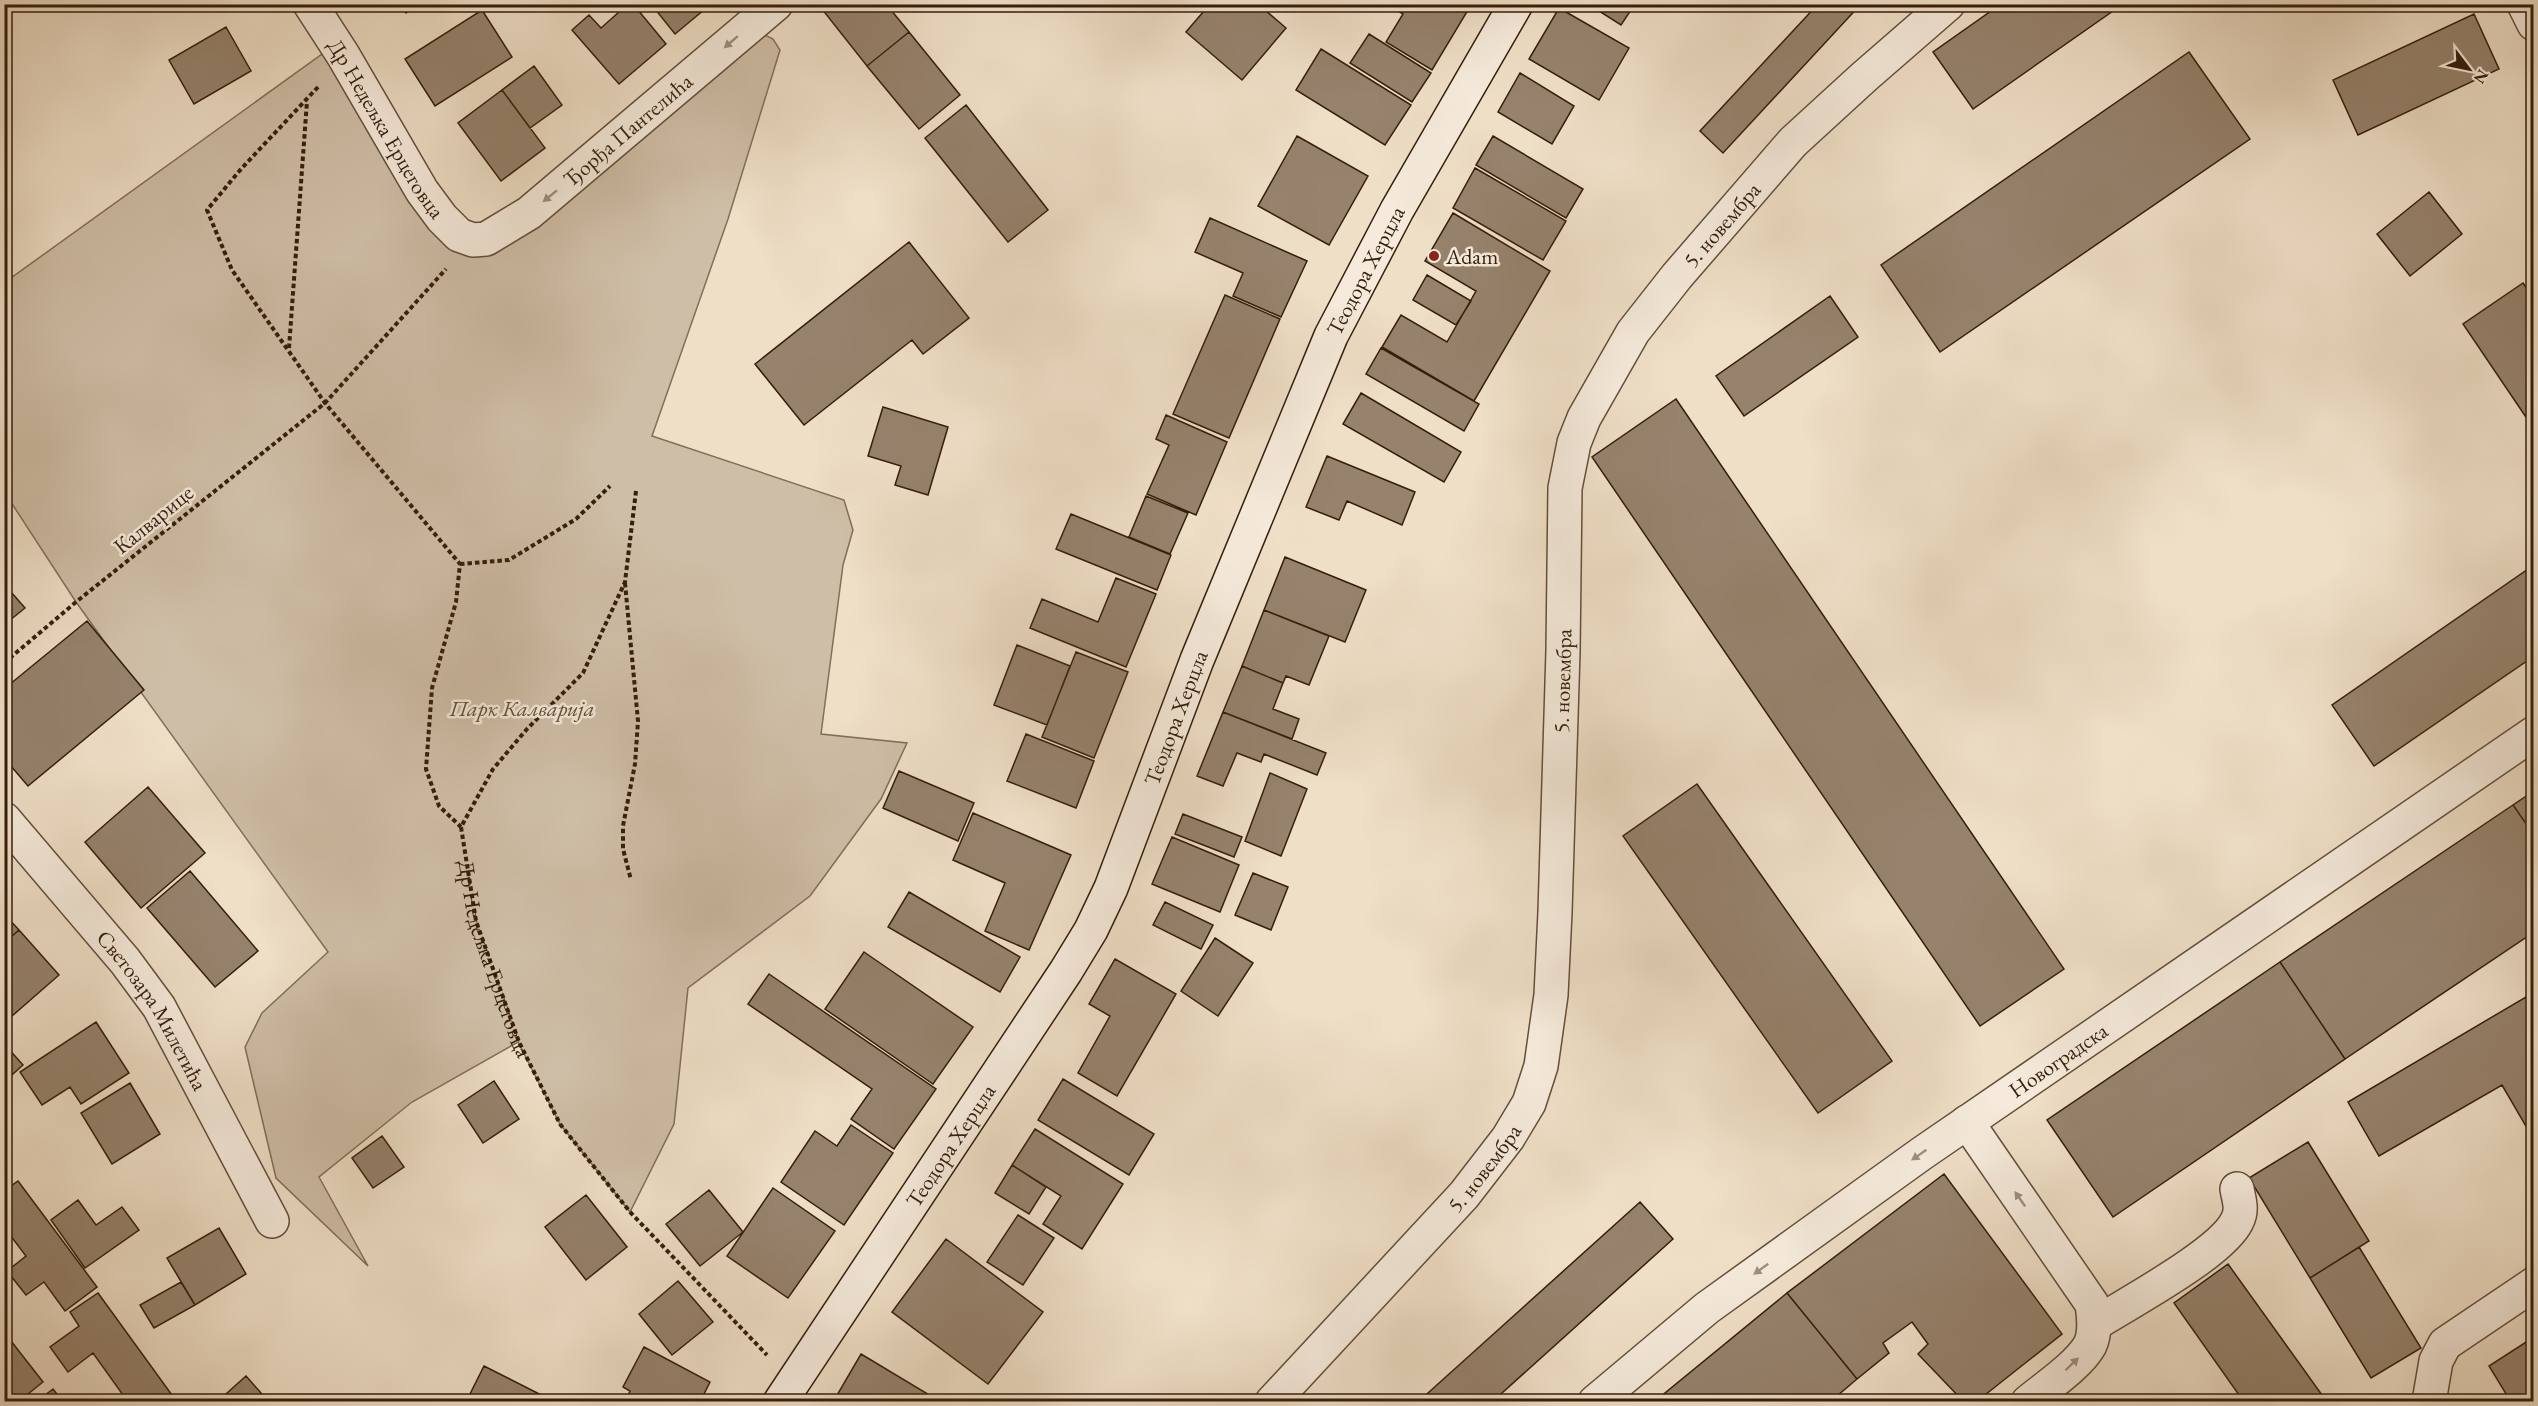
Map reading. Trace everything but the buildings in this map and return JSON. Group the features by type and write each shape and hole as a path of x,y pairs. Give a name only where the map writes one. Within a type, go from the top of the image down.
{"street":[{"name":"Др Недељка Ерцеговца","path":"310,4 343,54 422,191 442,218 459,235 473,240"},
{"name":"Ђорђа Пантелића","path":"473,240 486,239 529,213 776,4"},
{"name":"Теодора Херцла","path":"786,1391 1091,930 1136,825 1197,660 1331,336 1397,210 1516,4"},
{"name":"5. новембра","path":"1272,1401 1464,1195 1508,1138 1529,1103 1541,1066 1551,995 1555,912 1563,651 1565,488 1574,444 1584,418 1633,332 1793,142 1948,4"},
{"path":"2524,4 2534,24"},
{"name":"Новоградска","path":"1595,1401 1707,1308 1967,1122 2534,733"},
{"name":"Светозара Милетића","path":"4,819 125,961 159,1007 272,1221"},
{"path":"1967,1122 2092,1304 2095,1324 2090,1345 2074,1363 2028,1401"},
{"path":"2095,1324 2201,1257 2230,1231 2241,1211 2237,1189"},
{"path":"2430,1401 2436,1360 2445,1344 2534,1284"}],"path":[{"path":"343,54 307,101 241,169 207,210 232,270 289,348 325,403 460,564 456,602 432,688 426,769 439,806 461,827"},
{"path":"289,348 307,101"},
{"name":"Калварице","path":"4,663 76,602 325,403 473,240"},
{"path":"460,564 509,560 576,519 610,486"},
{"name":"Др Недељка Ерцеговца","path":"636,491 625,582 583,673 527,729 493,769 461,827 476,921 519,1042 560,1124 630,1212 786,1391"},
{"path":"625,582 638,722 635,764 623,826 623,849 631,880"}],"green space":[{"name":"Парк Калварија","path":"749,27 773,39 780,50 728,219 652,436 844,500 853,530 843,565 821,734 907,743 881,799 810,896 688,988 674,1124 630,1212 560,1124 518,1042 412,1102 319,1177 368,1266 276,1178 245,1047 262,1013 328,952 76,602 5,493 4,283 336,44 473,240"}],"place":[{"name":"Adam","path":"1434,256"}]}
